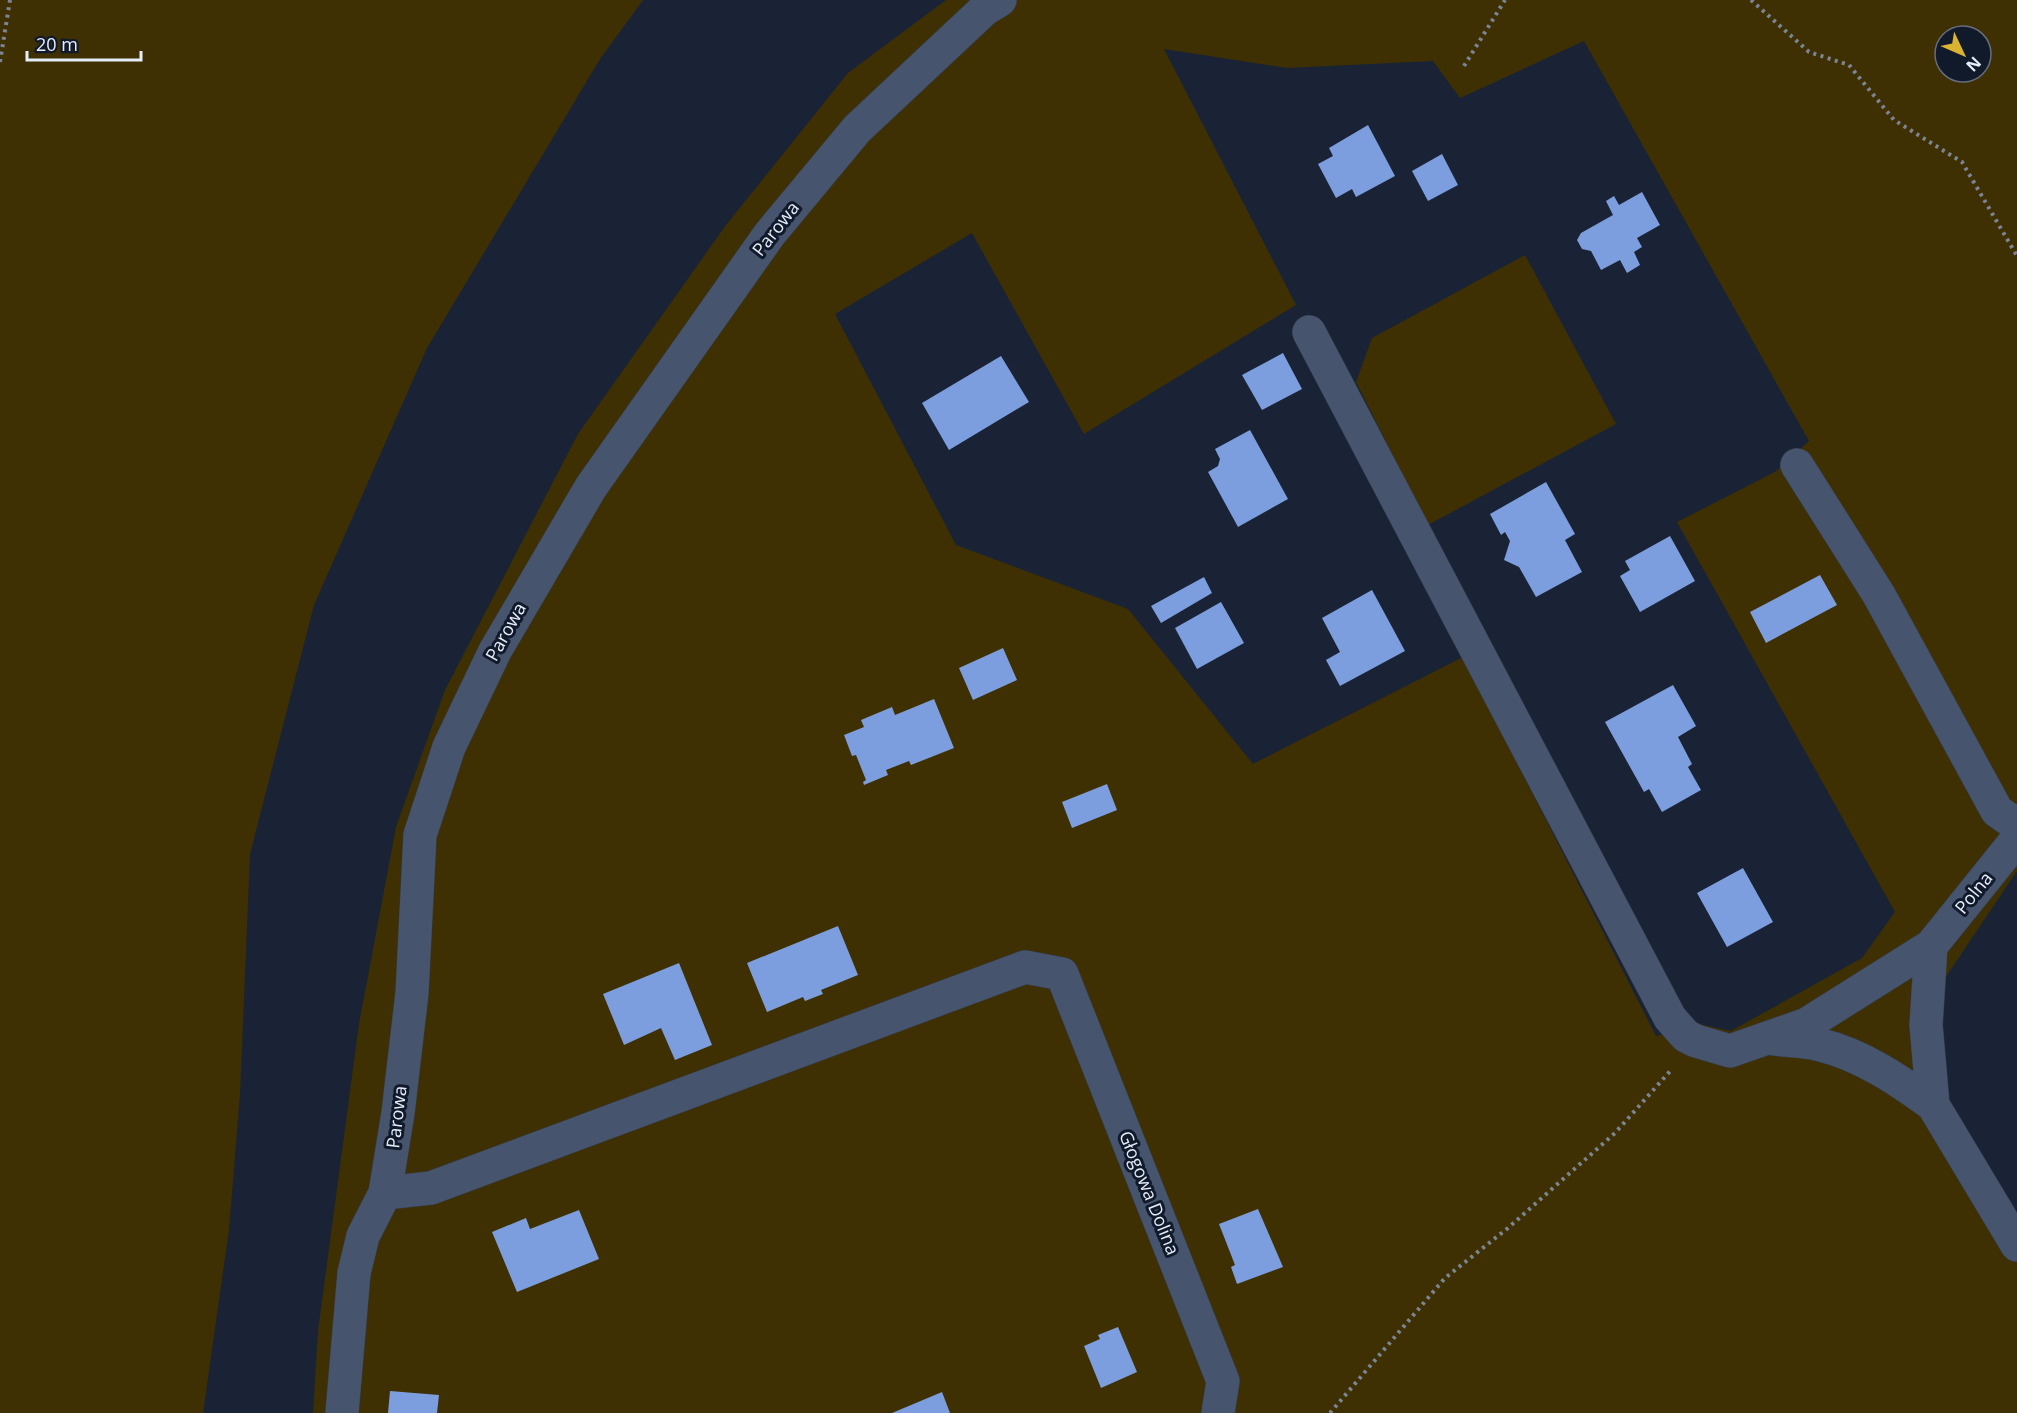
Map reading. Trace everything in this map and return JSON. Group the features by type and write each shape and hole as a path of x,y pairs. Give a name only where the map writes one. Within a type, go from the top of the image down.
{"street":[{"name":"Parowa","path":"342,1413 354,1273 363,1236 385,1193 398,1113 412,993 420,835 449,747 495,651 591,487 769,235 857,129 985,9 1000,0"},
{"path":"1309,332 1670,1018 1686,1036 1696,1041"},
{"path":"1797,465 1879,595 1996,811 2017,825"},
{"name":"Polna","path":"1696,1041 1730,1051 1808,1024 1931,946 2017,839"},
{"path":"1931,946 1926,1025 1933,1105"},
{"name":"Głogowa Dolina","path":"385,1193 431,1188 1025,967 1062,974 1223,1381 1218,1413"},
{"path":"1766,1038 1821,1045 1860,1060 1902,1082 1933,1105 2017,1245"}],"path":[{"path":"0,62 10,0"},
{"path":"1464,66 1505,0"},
{"path":"1751,0 1809,52 1849,65 1894,120 1962,162 2017,256"},
{"path":"1329,1413 1444,1278 1508,1228 1615,1133 1696,1041"}],"shaded area":[{"path":"0,0 643,0 600,59 427,348 314,605 250,854 240,1094 229,1230 203,1413 0,1413"},
{"path":"946,0 2017,0 2017,871 1933,996 1944,1095 2017,1221 2017,1413 313,1413 318,1331 359,1024 396,827 445,690 578,434 726,225 848,73","holes":["1584,41 1809,441 1775,472 1677,522 1895,912 1862,958 1731,1031 1699,1024 1656,1036 1463,657 1253,764 1128,609 956,545 835,314 972,233 1084,434 1296,305 1164,49 1287,68 1433,61 1460,98"]},
{"path":"1525,255 1616,424 1428,525 1356,382 1372,338"}],"building":[{"path":"1368,125 1395,176 1356,197 1352,189 1336,198 1318,164 1333,156 1329,148"},
{"path":"1442,154 1458,185 1428,201 1412,171"},
{"path":"1642,192 1660,225 1637,238 1642,247 1634,252 1640,265 1627,273 1620,260 1601,270 1591,251 1582,249 1577,240 1581,233 1613,215 1606,201 1614,196 1619,205"},
{"path":"1283,353 1302,389 1262,410 1242,375"},
{"path":"1001,356 1029,402 949,450 922,403"},
{"path":"1250,430 1288,499 1238,527 1208,472 1218,466 1220,459 1215,449"},
{"path":"1546,482 1575,534 1565,540 1582,572 1536,597 1519,567 1504,560 1510,541 1505,532 1501,535 1490,514"},
{"path":"1670,536 1695,581 1640,612 1620,576 1630,570 1625,561"},
{"path":"1820,575 1837,605 1766,643 1750,612"},
{"path":"1204,577 1212,593 1161,623 1151,606"},
{"path":"1372,590 1405,651 1340,686 1326,660 1340,652 1322,618"},
{"path":"1221,602 1244,643 1197,669 1175,628"},
{"path":"1003,648 1017,680 973,700 959,668"},
{"path":"1673,685 1696,726 1678,737 1692,764 1688,767 1701,790 1662,812 1649,789 1644,792 1605,722"},
{"path":"934,699 954,748 911,765 909,761 886,770 888,775 864,785 863,782 866,780 856,755 852,756 844,735 864,727 861,720 892,707 895,715"},
{"path":"1107,784 1117,810 1072,828 1062,802"},
{"path":"1743,868 1773,922 1727,947 1697,893"},
{"path":"838,926 858,975 821,990 823,994 805,1001 803,997 767,1012 747,963"},
{"path":"679,963 712,1045 675,1060 661,1028 624,1045 603,994"},
{"path":"1258,1209 1283,1267 1237,1284 1231,1267 1235,1265 1219,1224"},
{"path":"579,1210 599,1259 517,1292 492,1232 526,1218 530,1229"},
{"path":"1118,1327 1137,1372 1101,1388 1084,1346 1100,1339 1098,1335"},
{"path":"390,1391 439,1395 437,1413 388,1413"},
{"path":"942,1392 950,1413 892,1413"}]}
